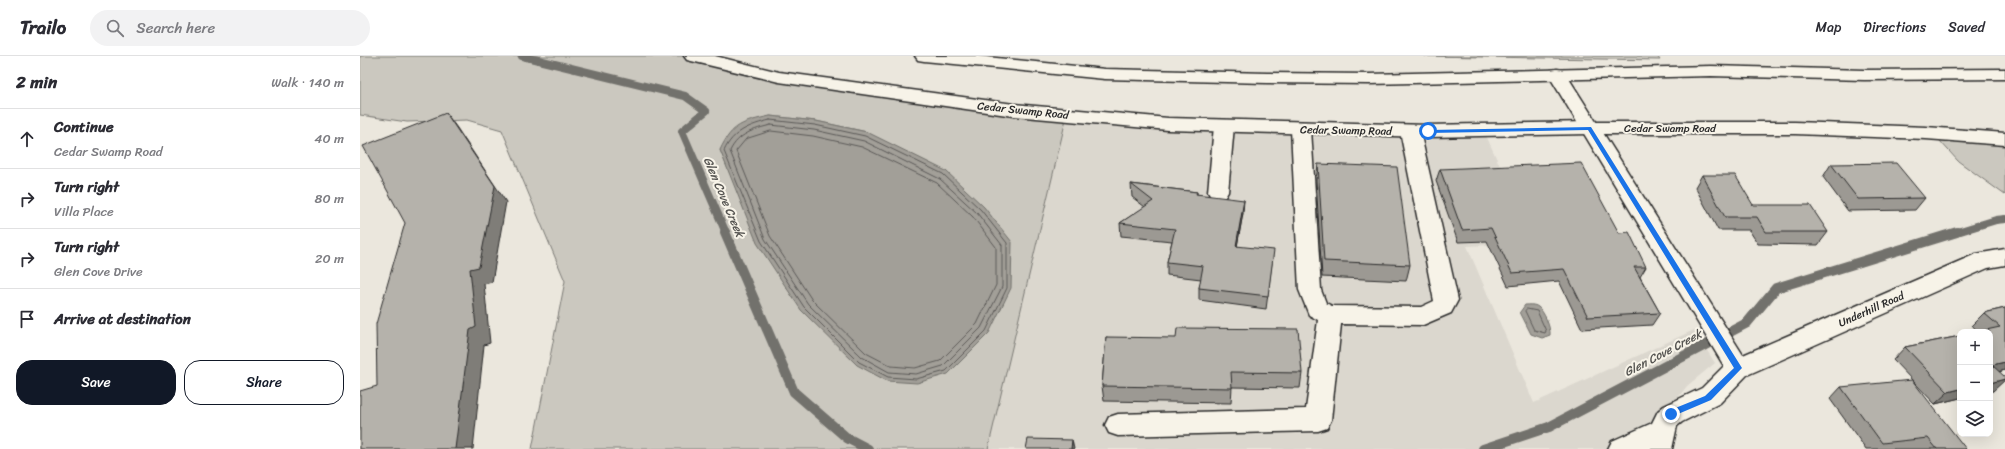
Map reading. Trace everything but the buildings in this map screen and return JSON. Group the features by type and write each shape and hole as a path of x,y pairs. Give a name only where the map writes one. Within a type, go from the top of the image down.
{"main road":[{"name":"Cedar Swamp Road","path":"692,56 779,77 1006,109 1168,124 1410,131 1589,128 1795,128 1926,133 2005,139"},
{"path":"924,56 1105,74 1185,77 1369,79 1711,71 1864,75 2005,74"},
{"path":"1557,74 1734,362 1708,398 1671,414 1660,440 1621,449"},
{"path":"1864,75 2005,87"},
{"path":"1218,192 1224,126"},
{"path":"1301,128 1310,290 1317,310 1330,315 1423,316 1443,307 1446,300 1410,131"},
{"name":"Underhill Road","path":"1734,362 1984,260 2005,257"},
{"path":"1118,426 1318,420 1330,315"}],"shaded area":[{"path":"360,56 693,56 779,77 1066,119 988,449 532,449 565,281 502,130 467,120 407,122 360,115","holes":["770,116 816,121 867,132 730,174 720,150"]},
{"path":"1425,56 1657,56 1660,60"},
{"path":"1066,119 1484,131 1535,243 1467,246 1534,403 1694,330 1715,363 1687,386 1663,417 1650,449 984,449"},
{"path":"1930,130 2005,136 2005,195 1958,161"}],"water":[{"path":"770,116 816,121 867,132 946,171 984,207 1012,242 1011,288 989,333 948,374 917,383 887,381 857,365 801,310 757,243 720,150 724,141 734,129 752,120"},
{"path":"1525,305 1535,305 1540,309 1545,316 1550,335 1542,338 1531,334 1520,312"}],"waterway":[{"name":"Glen Cove Creek","path":"522,56 685,96 706,111 682,131 726,233"},
{"name":"Glen Cove Creek","path":"1954,233 1996,220 2005,219"},
{"name":"Glen Cove Creek","path":"725,232 794,392 847,438 868,449"},
{"name":"Glen Cove Creek","path":"1483,449 1549,427 1747,323 1776,288 1957,232"}],"route":[{"path":"1428,131 1589,128 1738,368 1708,398 1671,414"}]}
